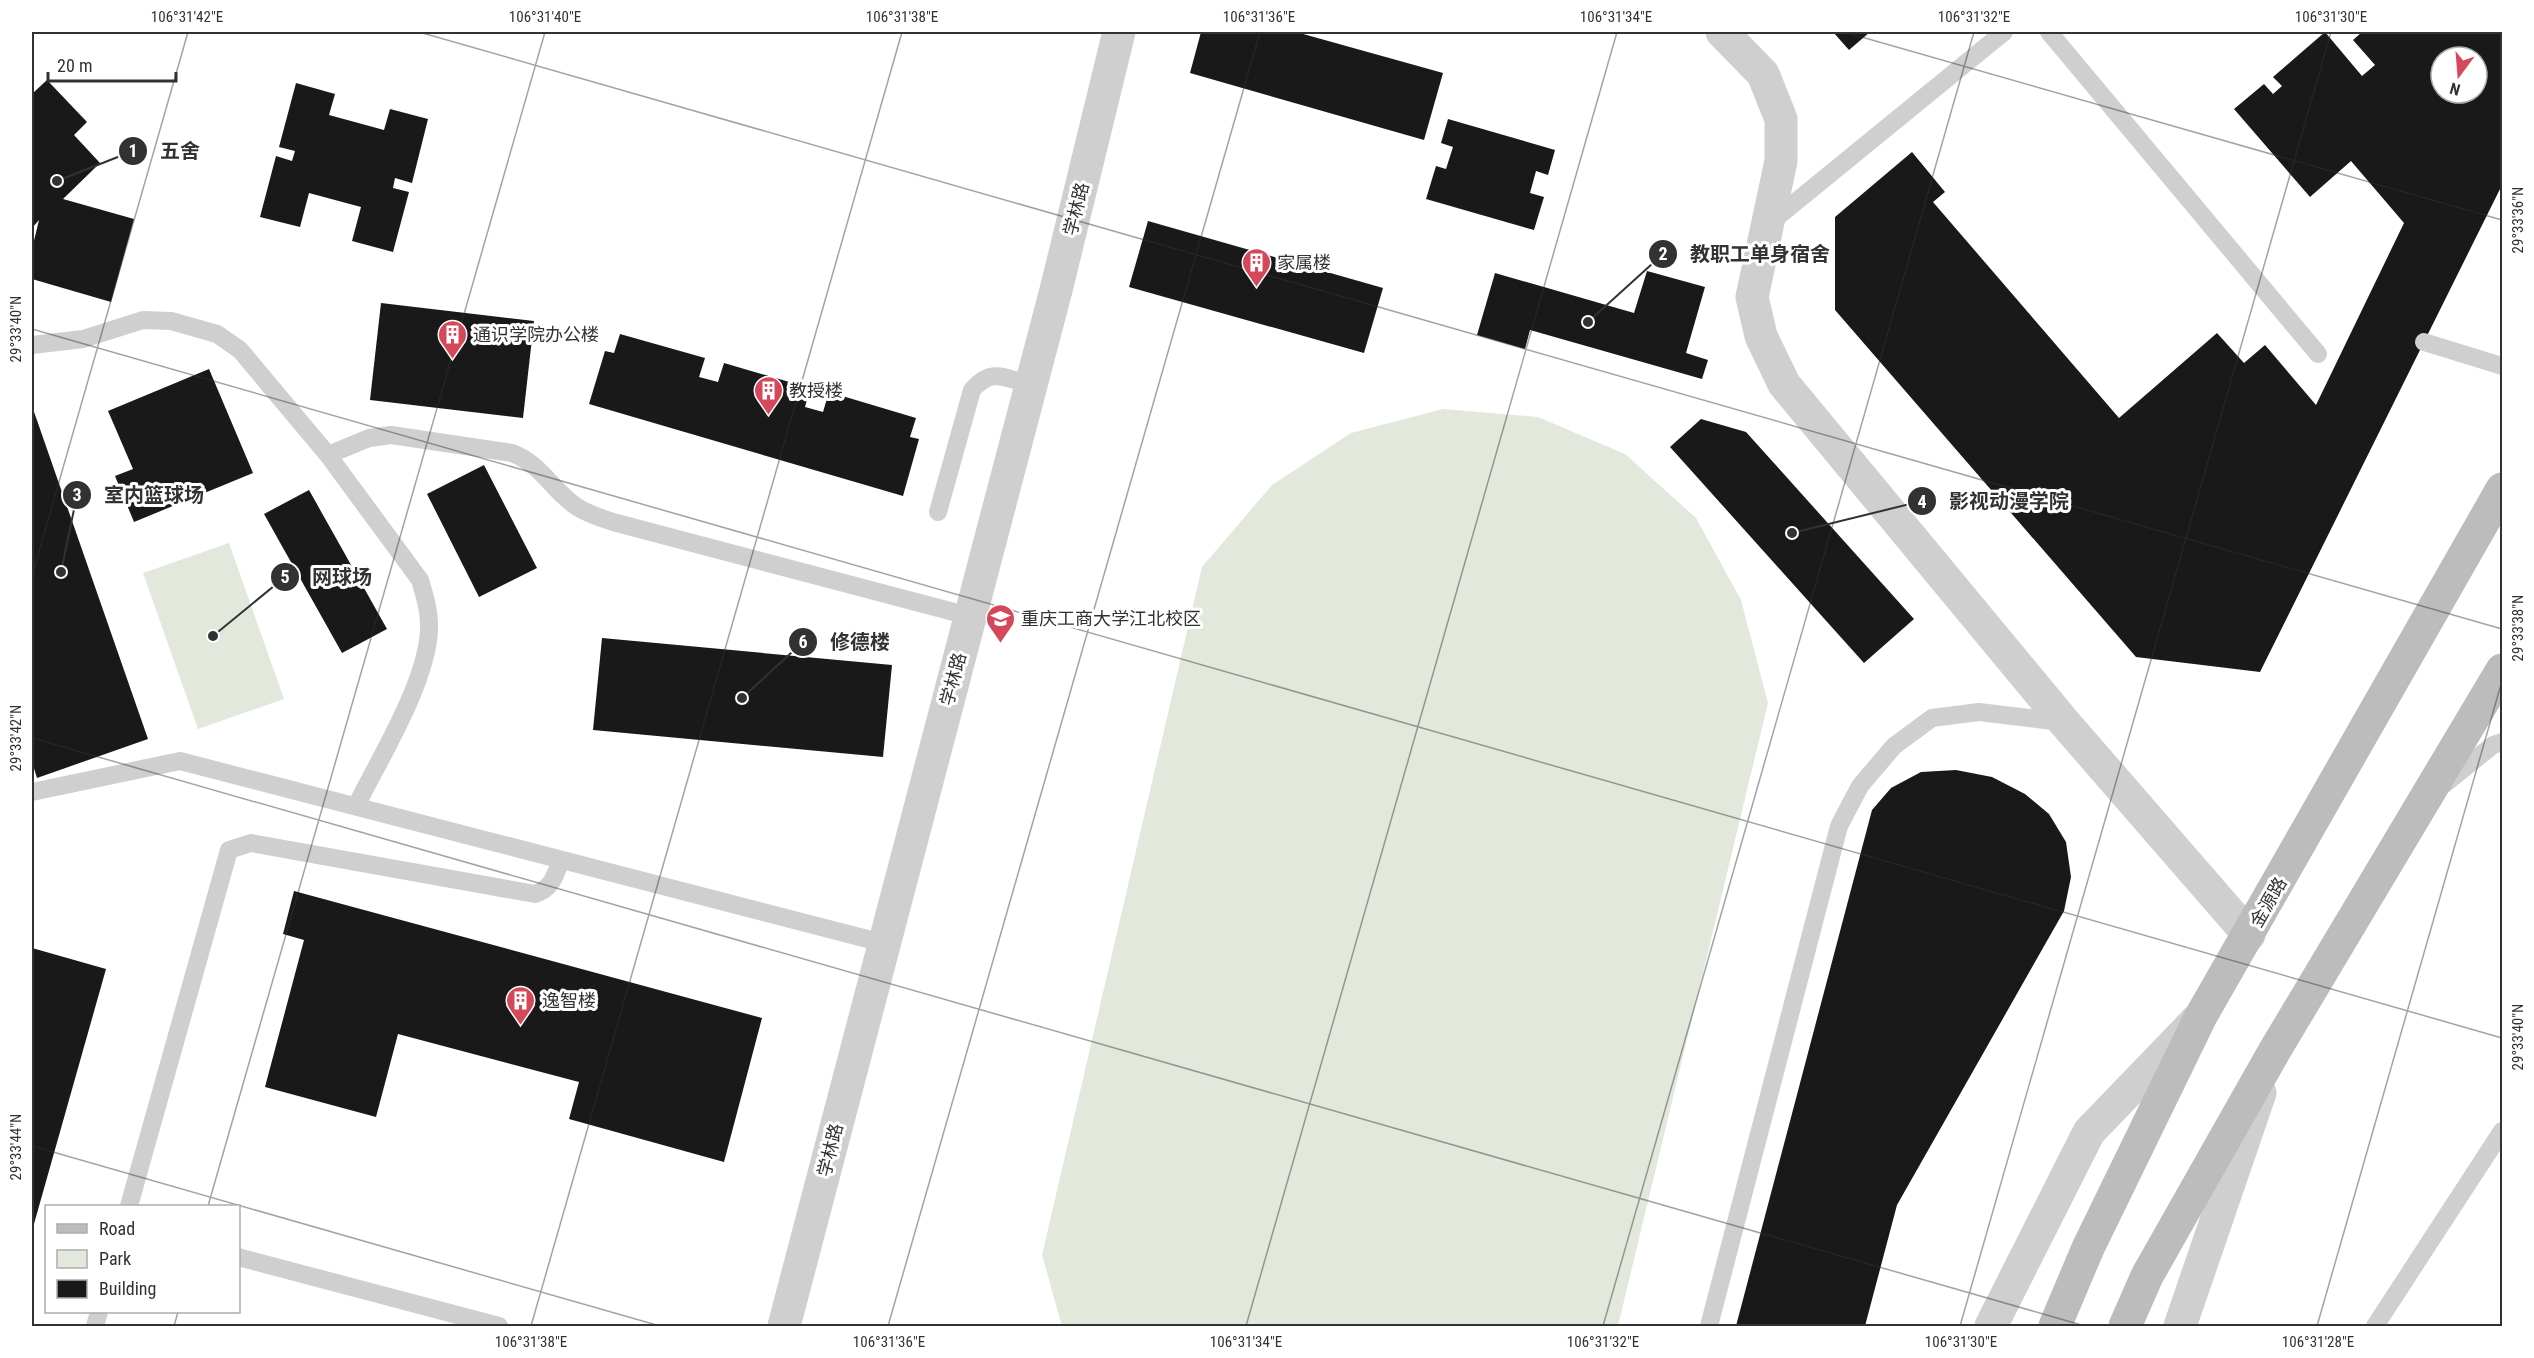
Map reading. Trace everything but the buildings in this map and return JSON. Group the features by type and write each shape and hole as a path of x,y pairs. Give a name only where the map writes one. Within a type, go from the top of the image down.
{"main road":[{"name":"金源路","path":"2055,1326 2088,1248 2201,1016 2502,489"},
{"path":"2125,1326 2147,1276 2275,1050 2502,670"}],"street":[{"name":"学林路","path":"784,1326 1031,385 1119,32"},
{"path":"1722,32 1763,74 1781,119 1781,160 1752,297 1761,336 1784,384 2064,722 2249,935"},
{"path":"1991,1326 2089,1132 2201,1016"},
{"path":"2180,1326 2275,1050"}],"lane":[{"path":"1768,224 2004,32"},
{"path":"2049,32 2318,354"},
{"path":"32,345 83,339 143,320 171,321 217,334 240,350 328,454 420,580 427,603 429,631 417,682 356,806"},
{"path":"2424,342 2502,366"},
{"path":"938,512 972,390 982,379 991,375 1031,385"},
{"path":"328,454 369,438 391,435 512,453 527,458 538,467 576,506 602,518 969,616"},
{"path":"1709,1326 1839,826 1860,786 1894,746 1932,718 1979,712 2064,722"},
{"path":"2426,798 2493,745 2502,742"},
{"path":"32,792 180,760 884,943"},
{"path":"129,1205 229,850 250,843 536,894 545,891 554,878 561,860"},
{"path":"2375,1326 2502,1131"},
{"path":"240,1258 499,1326"}],"green space":[{"path":"1443,409 1538,417 1625,454 1696,518 1741,600 1768,703 1618,1326 1062,1326 1042,1255 1202,567 1272,485 1351,433"},
{"path":"229,543 284,699 198,729 143,573"}],"place":[{"name":"五舍","path":"57,181"},
{"name":"家属楼","path":"1256,288"},
{"name":"教职工单身宿舍","path":"1588,322"},
{"name":"通识学院办公楼","path":"452,360"},
{"name":"教授楼","path":"768,416"},
{"name":"影视动漫学院","path":"1792,533"},
{"name":"室内篮球场","path":"61,572"},
{"name":"网球场","path":"213,636"},
{"name":"重庆工商大学江北校区","path":"1000,644"},
{"name":"修德楼","path":"742,698"},
{"name":"逸智楼","path":"521,1026"}]}
